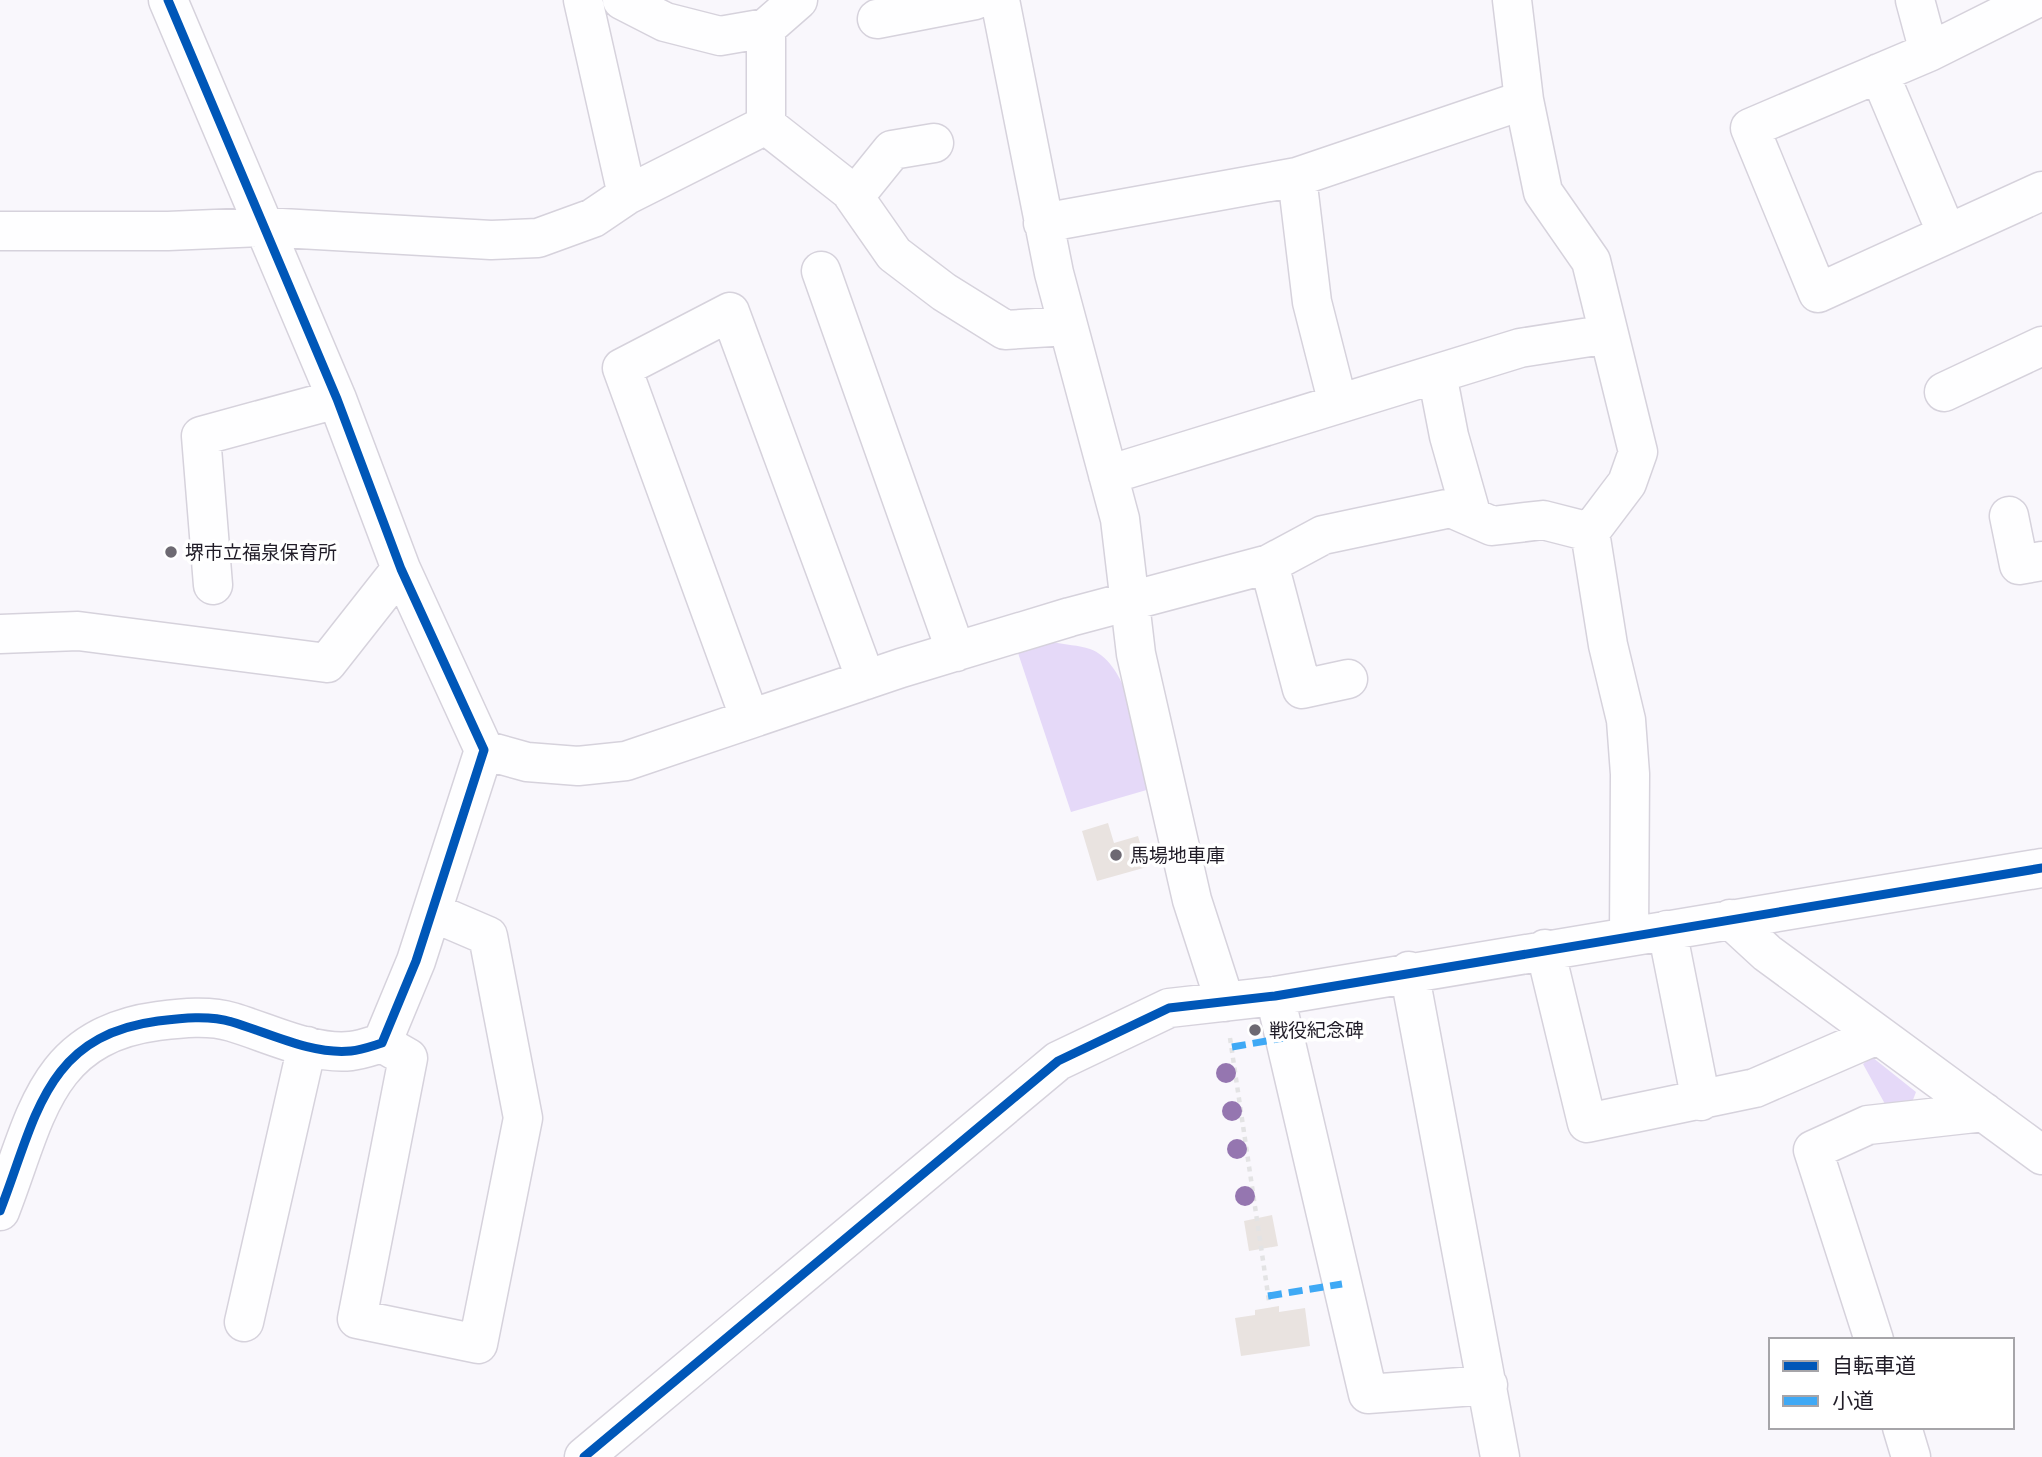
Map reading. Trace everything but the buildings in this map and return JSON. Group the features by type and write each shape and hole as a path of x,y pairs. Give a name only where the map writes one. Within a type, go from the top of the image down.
{"street":[{"path":"168,0 337,399 401,569 484,750 416,961 382,1044"},
{"path":"583,0 626,195"},
{"path":"622,0 665,22 720,36 766,28 798,0"},
{"path":"877,19 975,0"},
{"path":"1000,0 1043,223 1120,519 1136,654 1192,900 1225,1002"},
{"path":"1512,0 1524,100 1543,192 1591,261 1638,452 1628,483 1590,532 1608,645 1626,720 1630,774 1629,936"},
{"path":"1915,0 1929,52"},
{"path":"2033,0 1929,52 1750,128 1818,293 2042,191"},
{"path":"766,28 766,125"},
{"path":"1879,73 1947,234"},
{"path":"1043,223 1297,177 1524,100"},
{"path":"0,231 168,231 264,227 491,240 538,238 593,218 626,195 766,125"},
{"path":"766,125 792,142 854,197 894,254 944,292 1005,330 1068,326"},
{"path":"854,197 892,150 934,143"},
{"path":"1297,177 1312,302 1338,404"},
{"path":"821,271 956,652"},
{"path":"750,719 622,368 730,312 866,680"},
{"path":"1108,475 1520,348 1609,334"},
{"path":"1944,392 2042,346"},
{"path":"1437,374 1449,436 1472,517"},
{"path":"213,585 201,436 337,399"},
{"path":"484,750 527,762 600,764 626,761 956,652 1129,601 1269,564 1323,535 1451,508 1492,526 1543,520 1590,532"},
{"path":"2009,516 2019,565 2042,561"},
{"path":"1269,564 1302,689 1348,678"},
{"path":"0,634 78,631 327,663 401,569"},
{"path":"584,1457 1058,1061 1169,1008 1275,996 1409,971 2042,867"},
{"path":"0,1211 50,1083 70,1059 96,1038 135,1024 184,1017 228,1021 307,1046 349,1051 382,1044 408,1058 357,1320 478,1344 523,1118 488,936 432,912"},
{"path":"1730,919 1767,953 2042,1155"},
{"path":"1667,930 1701,1101"},
{"path":"1545,949 1587,1124 1755,1088 1877,1035"},
{"path":"1409,971 1500,1457"},
{"path":"1275,996 1368,1394 1488,1385"},
{"path":"244,1322 307,1046"},
{"path":"1873,1338 1813,1150 1868,1125 1984,1112"},
{"path":"1903,1429 1911,1457"}],"path":[{"path":"1225,1002 1269,1301"}],"shaded area":[{"path":"1053,642 1090,649 1104,658 1116,672 1132,710 1150,789 1071,812 1017,650"},
{"path":"1872,1057 1916,1092 1911,1105 1885,1104 1863,1064"}],"marked path":[{"path":"1232,1047 1284,1038"},
{"path":"1268,1296 1342,1284"}],"cycle path":[{"path":"0,1211 36,1114 50,1087 67,1063 90,1044 120,1030 158,1021 205,1018 232,1022 321,1050 351,1051 382,1043 416,961 484,750 401,569 337,399 168,0"},
{"path":"584,1457 1058,1061 1169,1008 1275,996 2042,868"}],"place":[{"name":"堺市立福泉保育所","path":"171,552"},
{"name":"馬場地車庫","path":"1116,855"},
{"name":"戦役紀念碑","path":"1255,1030"}]}
